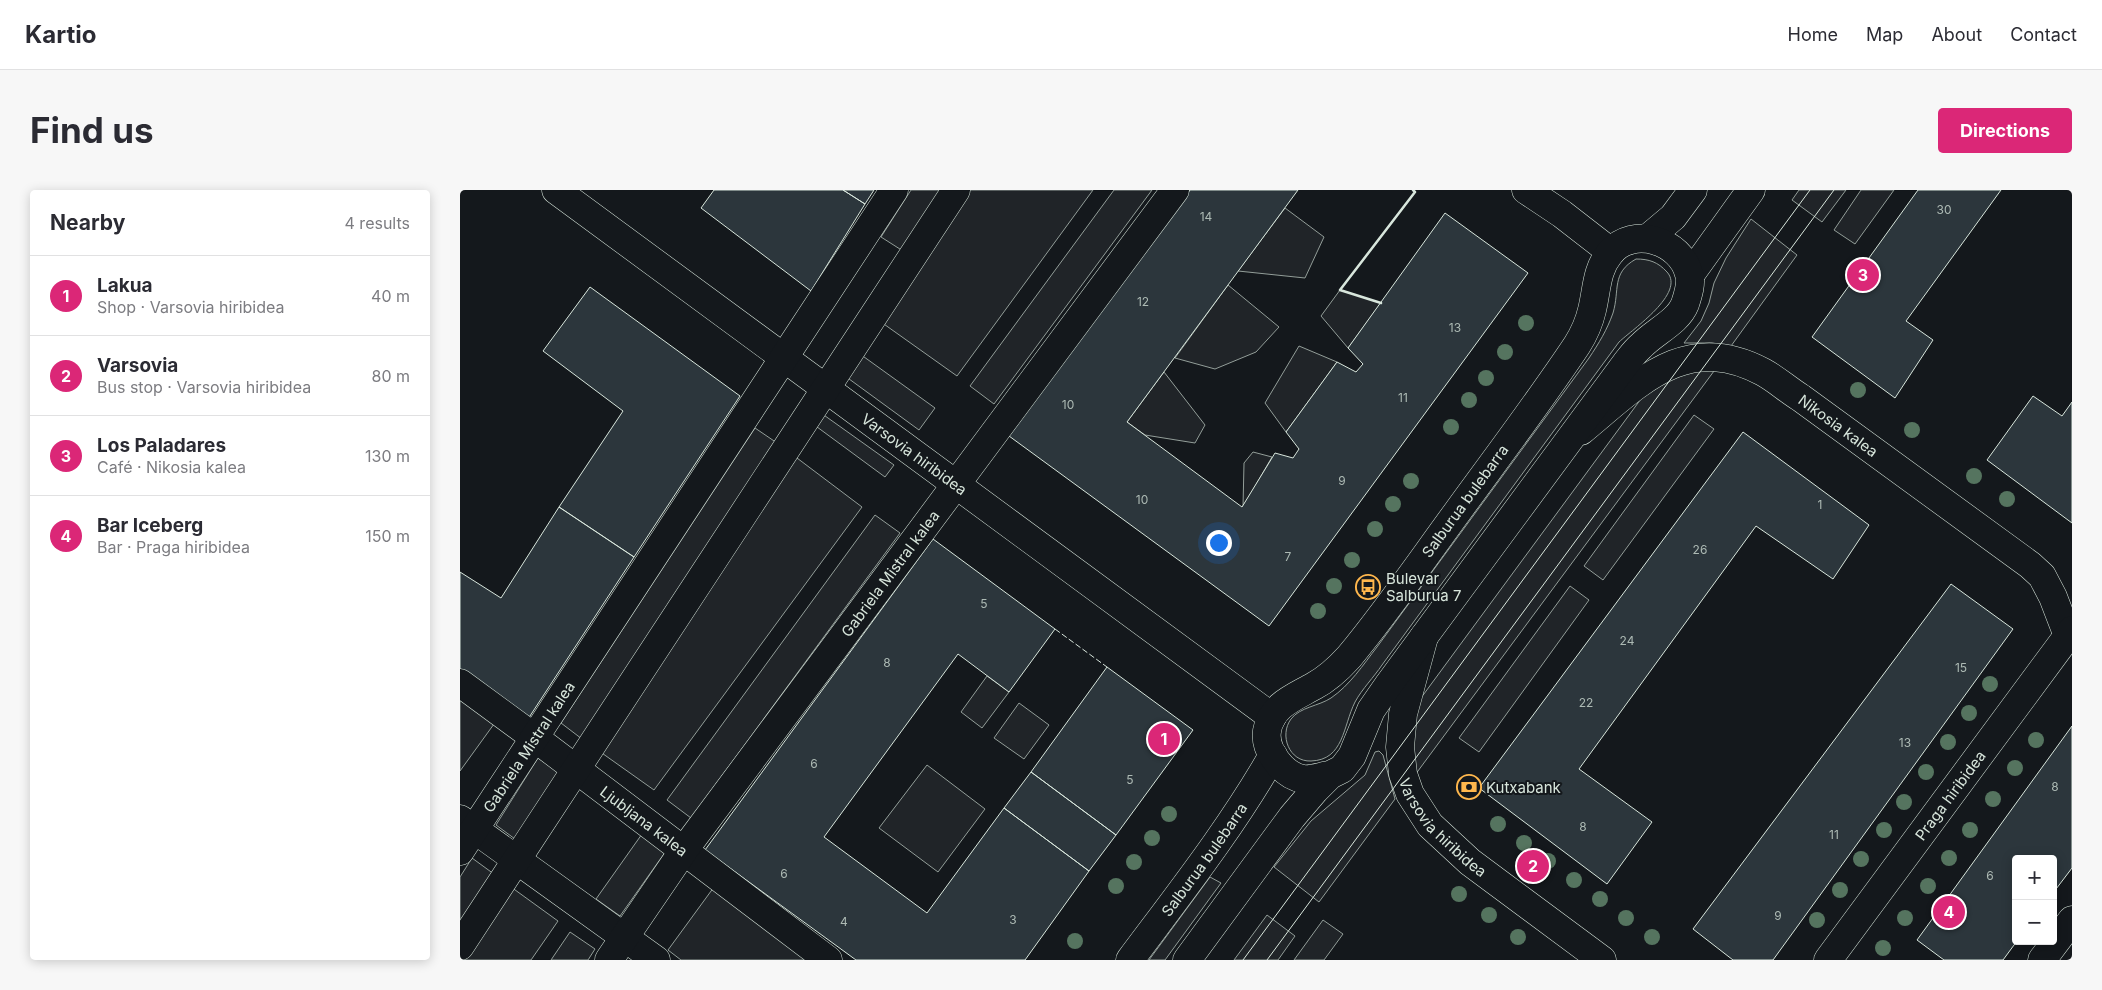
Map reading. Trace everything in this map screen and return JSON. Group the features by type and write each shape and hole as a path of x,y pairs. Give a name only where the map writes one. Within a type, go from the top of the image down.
{"street":[{"name":"Varsovia hiribidea","path":"556,190 1272,717"},
{"name":"Gabriela Mistral kalea","path":"465,833 535,738 894,190"},
{"path":"460,946 956,190"},
{"name":"Gabriela Mistral kalea","path":"609,960 684,850 1176,190"},
{"path":"1272,717 1267,731 1268,741 1273,754 1281,766 1304,779 1330,775 1342,769 1352,756 1371,710 1425,635 1636,351 1675,317 1684,306 1689,290 1690,275 1684,261 1665,243 1648,238 1628,241 1611,252 1562,214 1526,190"},
{"path":"1648,238 1673,218 1693,190"},
{"path":"1690,275 1751,190"},
{"name":"Salburua bulebarra","path":"1272,717 1283,703 1315,686 1332,674 1347,659 1394,600 1577,345 1587,328 1593,310 1600,268 1611,252"},
{"name":"Nikosia kalea","path":"1567,443 1647,377 1670,364 1700,357 1729,358 1763,372 1778,382 2030,565 2042,576 2070,633"},
{"name":"Praga hiribidea","path":"1828,960 2070,633"},
{"name":"Varsovia hiribidea","path":"1425,635 1403,714 1400,739 1403,774 1410,794 1430,825 1470,862 1602,960"},
{"name":"Ljubljana kalea","path":"460,683 828,960"},
{"name":"Salburua bulebarra","path":"1130,960 1221,836 1258,781 1273,754"},
{"path":"1187,960 1292,817 1330,775"},
{"path":"465,833 517,860 656,960"},
{"path":"2042,960 2072,920"}],"shaded area":[{"path":"911,190 943,190 903,251 881,237"},
{"path":"968,190 1093,190 957,376 881,322"},
{"path":"1114,190 1152,190 994,404 970,386"},
{"path":"1799,190 1846,190 1822,222 1792,200"},
{"path":"1861,190 1894,190 1855,244 1834,230"},
{"path":"1285,208 1324,237 1305,278 1238,271"},
{"path":"1751,219 1797,255 1731,346 1712,343 1684,343 1701,321 1709,303 1714,283 1726,258"},
{"path":"1636,259 1653,262 1667,272 1671,281 1664,300 1645,320 1619,342 1361,692 1336,748 1330,755 1322,759 1311,761 1297,757 1288,746 1286,740 1286,732 1291,719 1304,709 1326,701 1338,693 1377,647 1589,358 1613,313 1620,276 1628,264"},
{"path":"1228,285 1279,327 1256,352 1215,369 1175,358"},
{"path":"1340,290 1381,303 1348,348 1321,316"},
{"path":"1299,346 1337,362 1286,432 1265,403"},
{"path":"860,354 935,408 919,430 845,376"},
{"path":"1717,367 1415,775 1411,757 1418,702 1649,388 1663,377"},
{"path":"1164,372 1205,425 1195,443 1145,435 1127,422"},
{"path":"821,413 894,465 885,477 813,424"},
{"path":"1694,415 1714,429 1603,580 1584,566"},
{"path":"755,428 780,445 582,739 561,723"},
{"path":"1253,452 1272,457 1243,507 1244,463"},
{"path":"793,455 862,507 654,790 599,751"},
{"path":"875,515 900,533 691,818 667,800"},
{"path":"1570,586 1589,600 1479,752 1459,738"},
{"path":"987,676 1009,692 982,728 961,712"},
{"path":"460,700 494,724 460,771"},
{"path":"1019,703 1049,725 1024,759 994,738"},
{"path":"1379,751 1383,755 1395,799 1319,902 1274,867 1311,821 1365,775 1375,752"},
{"path":"538,758 558,772 515,839 496,825"},
{"path":"927,765 985,809 938,872 879,828"},
{"path":"642,834 666,851 620,916 596,899"},
{"path":"472,858 498,877 460,933 460,877"},
{"path":"1210,877 1221,883 1165,960 1149,960"},
{"path":"511,887 558,921 531,960 463,960"},
{"path":"714,887 814,960 681,960 668,950"},
{"path":"1267,915 1295,936 1278,960 1234,960"},
{"path":"1323,920 1343,934 1324,960 1294,960"},
{"path":"570,932 595,949 588,960 551,960"}],"building":[{"path":"714,190 843,190 865,204 811,291 701,208"},
{"path":"843,190 874,190 865,204"},
{"path":"1190,190 1298,190 1127,422 1242,507 1275,453 1293,458 1299,449 1286,432 1337,362 1356,372 1363,364 1348,348 1445,213 1528,273 1269,626 1009,436"},
{"path":"1918,190 2001,190 1906,321 1933,340 1895,398 1812,337"},
{"path":"590,287 740,396 634,557 559,507 623,411 543,351"},
{"path":"2033,396 2062,416 2072,402 2072,523 1987,460"},
{"path":"1743,432 1869,525 1833,579 1756,526 1579,769 1652,822 1607,884 1479,788"},
{"path":"559,507 634,557 528,719 460,669 460,572 501,598"},
{"path":"933,539 1055,629 1009,692 958,654 824,837 927,913 1004,808 1089,871 1025,960 856,960 705,850"},
{"path":"1951,584 2013,629 1773,960 1733,960 1693,929"},
{"path":"1107,667 1193,730 1116,835 1031,772"},
{"path":"2072,726 2072,868 2057,888 2057,855 2012,855 2012,945 2014,945 2003,960 1944,960 1917,940"},
{"path":"1031,772 1116,835 1089,871 1004,808"}],"tram line":[{"path":"1243,960 1810,190"},
{"path":"1267,960 1834,190"}],"fence":[{"path":"1055,629 1107,667"}],"wall":[{"path":"1381,303 1340,290 1415,192 1413,190"}],"place":[{"name":"Los Paladares","path":"1863,275"},
{"name":"Bulevar Salburua 7","path":"1368,587"},
{"name":"Lakua","path":"1164,739"},
{"name":"Kutxabank","path":"1469,787"},
{"name":"Varsovia","path":"1533,866"},
{"name":"Bar Iceberg","path":"1949,912"}]}
